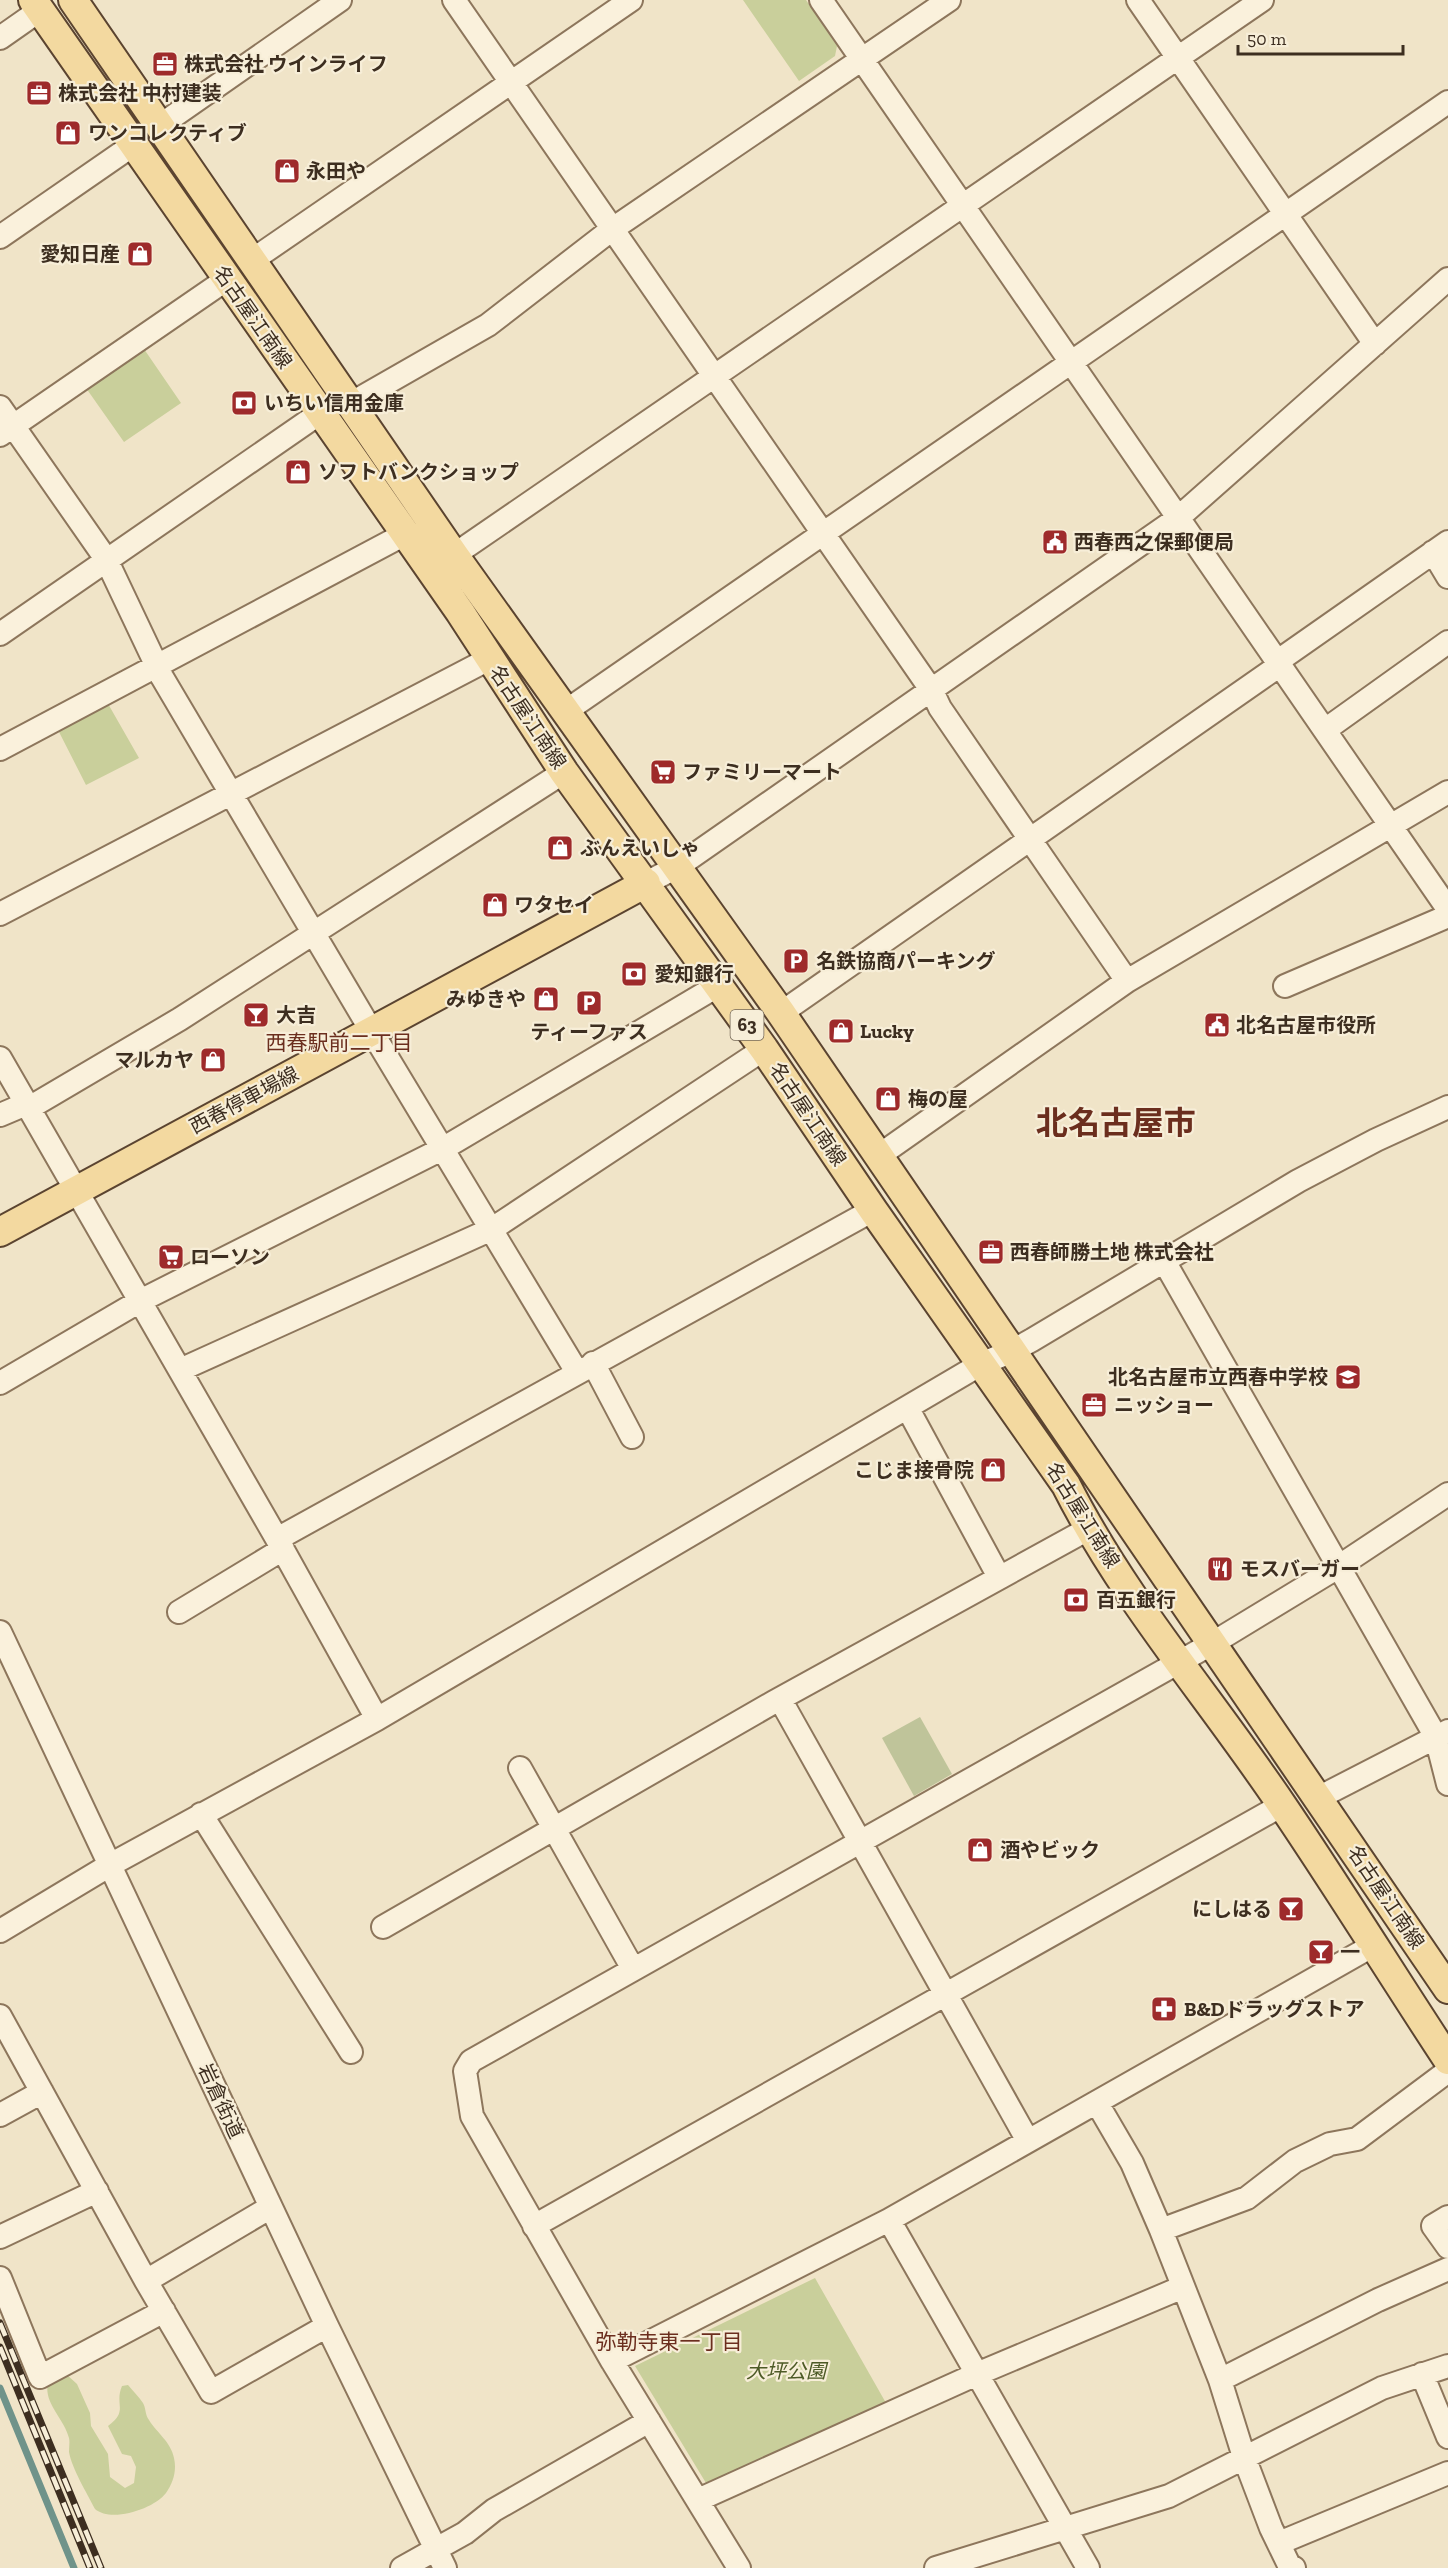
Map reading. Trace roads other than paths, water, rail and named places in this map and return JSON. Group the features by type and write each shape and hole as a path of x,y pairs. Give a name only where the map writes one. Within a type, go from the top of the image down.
{"main road":[{"name":"名古屋江南線","path":"73,0 454,555 781,1013 877,1157 1213,1642 1448,1989"},
{"name":"名古屋江南線","path":"36,5 405,534 564,772 764,1049 1066,1485 1088,1528 1179,1662 1282,1805 1448,2060"},
{"name":"西春停車場線","path":"0,1232 646,883"}],"street":[{"path":"158,126 340,0"},
{"path":"454,0 932,691 940,708 1127,981"},
{"path":"251,261 631,0"},
{"path":"821,0 1448,909"},
{"path":"350,404 488,325 611,230 949,0"},
{"path":"1138,0 1374,344"},
{"path":"454,555 715,378 1262,0"},
{"path":"0,38 36,5"},
{"path":"566,711 1448,102"},
{"path":"0,237 134,145"},
{"path":"7,430 227,279"},
{"path":"646,883 677,867 1179,518 1448,279"},
{"path":"0,407 7,430 106,559 162,677 372,1032 492,1229 632,1437"},
{"path":"0,634 320,413"},
{"path":"0,749 405,534"},
{"path":"781,1013 1029,840 1440,547 1448,577"},
{"path":"1325,730 1448,642"},
{"path":"0,914 489,659"},
{"path":"0,1115 27,1106 180,1019 564,772"},
{"path":"877,1157 1127,981 1448,792"},
{"path":"1285,986 1448,916"},
{"path":"0,1383 140,1301 444,1148 719,986"},
{"path":"180,1370 492,1229 764,1049"},
{"path":"0,1058 280,1544 377,1719"},
{"path":"0,1931 110,1865 377,1719 908,1409 981,1364 1011,1352 1298,1181 1376,1140 1448,1107"},
{"path":"179,1612 280,1544 585,1367 873,1209"},
{"path":"1164,1261 1338,1567 1442,1734 1448,1784"},
{"path":"908,1409 999,1577"},
{"path":"739,2568 612,2361 472,2116 465,2071 471,2061 1179,1662 1338,1567 1448,1494"},
{"path":"382,1927 780,1699 1088,1528"},
{"name":"岩倉街道","path":"0,1632 327,2326 440,2558"},
{"path":"780,1699 1028,2141"},
{"path":"1318,1798 1442,1734"},
{"path":"520,1768 633,1969"},
{"path":"534,2226 1282,1805"},
{"path":"201,1814 351,2052"},
{"path":"612,2361 889,2220 1372,1946"},
{"path":"0,2016 146,2281 211,2392 327,2326"},
{"path":"1161,2230 1247,2198 1295,2161 1330,2144 1357,2139 1448,2071"},
{"path":"0,2115 42,2092"},
{"path":"1097,2103 1132,2163 1161,2230 1220,2380 1244,2457 1279,2543 1289,2565 1294,2568"},
{"path":"0,2237 97,2191"},
{"path":"146,2281 271,2207"},
{"path":"1448,2217 1433,2226 1448,2247"},
{"path":"889,2220 1088,2568"},
{"path":"1220,2380 1378,2300 1448,2269"},
{"path":"0,2278 40,2377 164,2311"},
{"path":"698,2500 977,2374 1183,2288"},
{"path":"936,2568 1168,2496 1382,2388 1448,2366"},
{"path":"1422,2374 1448,2437"},
{"path":"402,2568 440,2558 465,2533 494,2510 649,2421"},
{"path":"1279,2543 1448,2473"}],"waterway":[{"path":"0,2388 74,2568"}],"railway":[{"path":"0,2323 101,2568"},
{"path":"0,2347 90,2568"}],"place":[{"name":"株式会社 ウインライフ","path":"165,64"},
{"name":"株式会社 中村建装","path":"39,93"},
{"name":"ワンコレクティブ","path":"68,133"},
{"name":"永田や","path":"287,171"},
{"name":"愛知日産","path":"140,254"},
{"name":"いちい信用金庫","path":"244,403"},
{"name":"ソフトバンクショップ","path":"298,472"},
{"name":"西春西之保郵便局","path":"1055,542"},
{"name":"ファミリーマート","path":"663,772"},
{"name":"ぶんえいしゃ","path":"560,848"},
{"name":"ワタセイ","path":"495,905"},
{"name":"名鉄協商パーキング","path":"796,961"},
{"name":"愛知銀行","path":"634,974"},
{"name":"みゆきや","path":"546,999"},
{"name":"ティーファス","path":"589,1003"},
{"name":"大吉","path":"256,1015"},
{"name":"北名古屋市役所","path":"1217,1025"},
{"name":"Lucky","path":"841,1031"},
{"name":"マルカヤ","path":"213,1060"},
{"name":"梅の屋","path":"888,1099"},
{"name":"西春師勝土地 株式会社","path":"991,1252"},
{"name":"ローソン","path":"171,1257"},
{"name":"北名古屋市立西春中学校","path":"1348,1377"},
{"name":"ニッショー","path":"1094,1405"},
{"name":"こじま接骨院","path":"993,1470"},
{"name":"モスバーガー","path":"1220,1569"},
{"name":"百五銀行","path":"1076,1600"},
{"name":"酒やビック","path":"980,1850"},
{"name":"にしはる","path":"1291,1909"},
{"name":"一","path":"1321,1952"},
{"name":"B&Dドラッグストア","path":"1164,2009"}],"district":[{"name":"西春駅前二丁目","path":"339,1043"},
{"name":"北名古屋市","path":"1116,1123"},
{"name":"弥勒寺東一丁目","path":"669,2342"}],"park label":[{"name":"大坪公園","path":"786,2371"}]}
